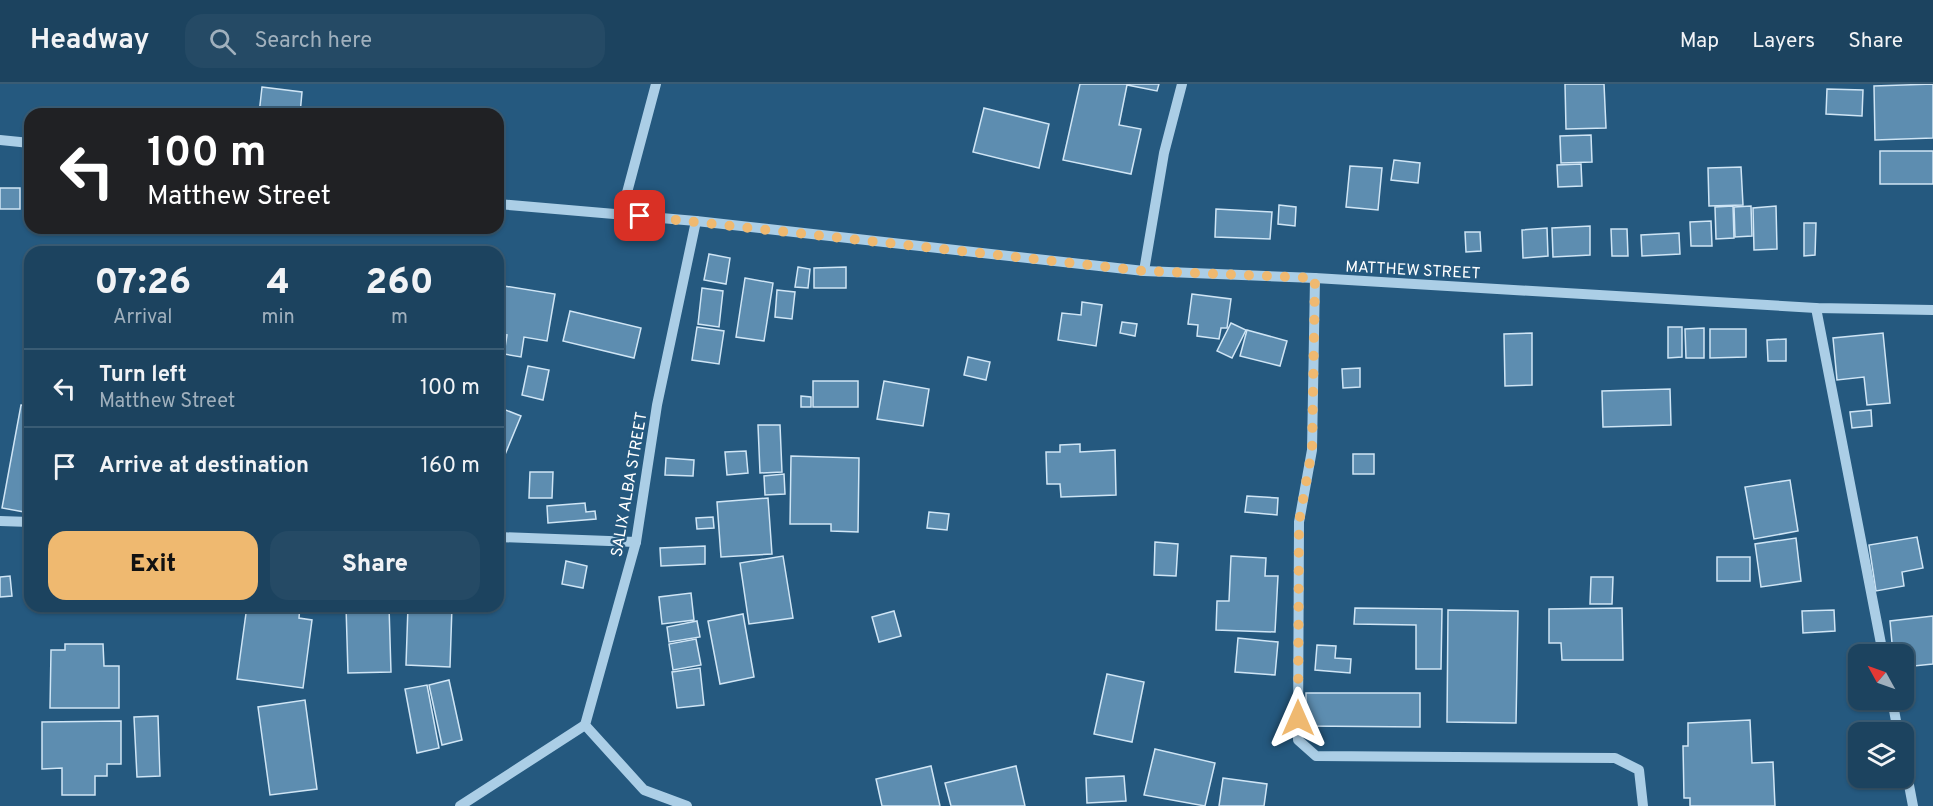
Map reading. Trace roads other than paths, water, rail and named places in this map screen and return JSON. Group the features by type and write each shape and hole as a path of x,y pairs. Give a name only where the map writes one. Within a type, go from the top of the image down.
{"street":[{"path":"621,214 656,84"},
{"path":"1144,271 1164,153 1182,84"},
{"path":"0,140 24,142"},
{"name":"MATTHEW STREET","path":"504,204 696,221 1144,271 1315,278 1816,308 1933,310"},
{"name":"SALIX ALBA STREET","path":"585,725 636,542 657,405 696,221"},
{"path":"1315,278 1312,450 1299,522 1298,740 1316,756 1615,758 1639,770 1643,806"},
{"path":"1816,308 1881,644"},
{"path":"0,521 24,522"},
{"path":"504,537 636,542"},
{"path":"460,806 585,725 644,790 687,806"},
{"path":"1909,788 1912,806"}]}
